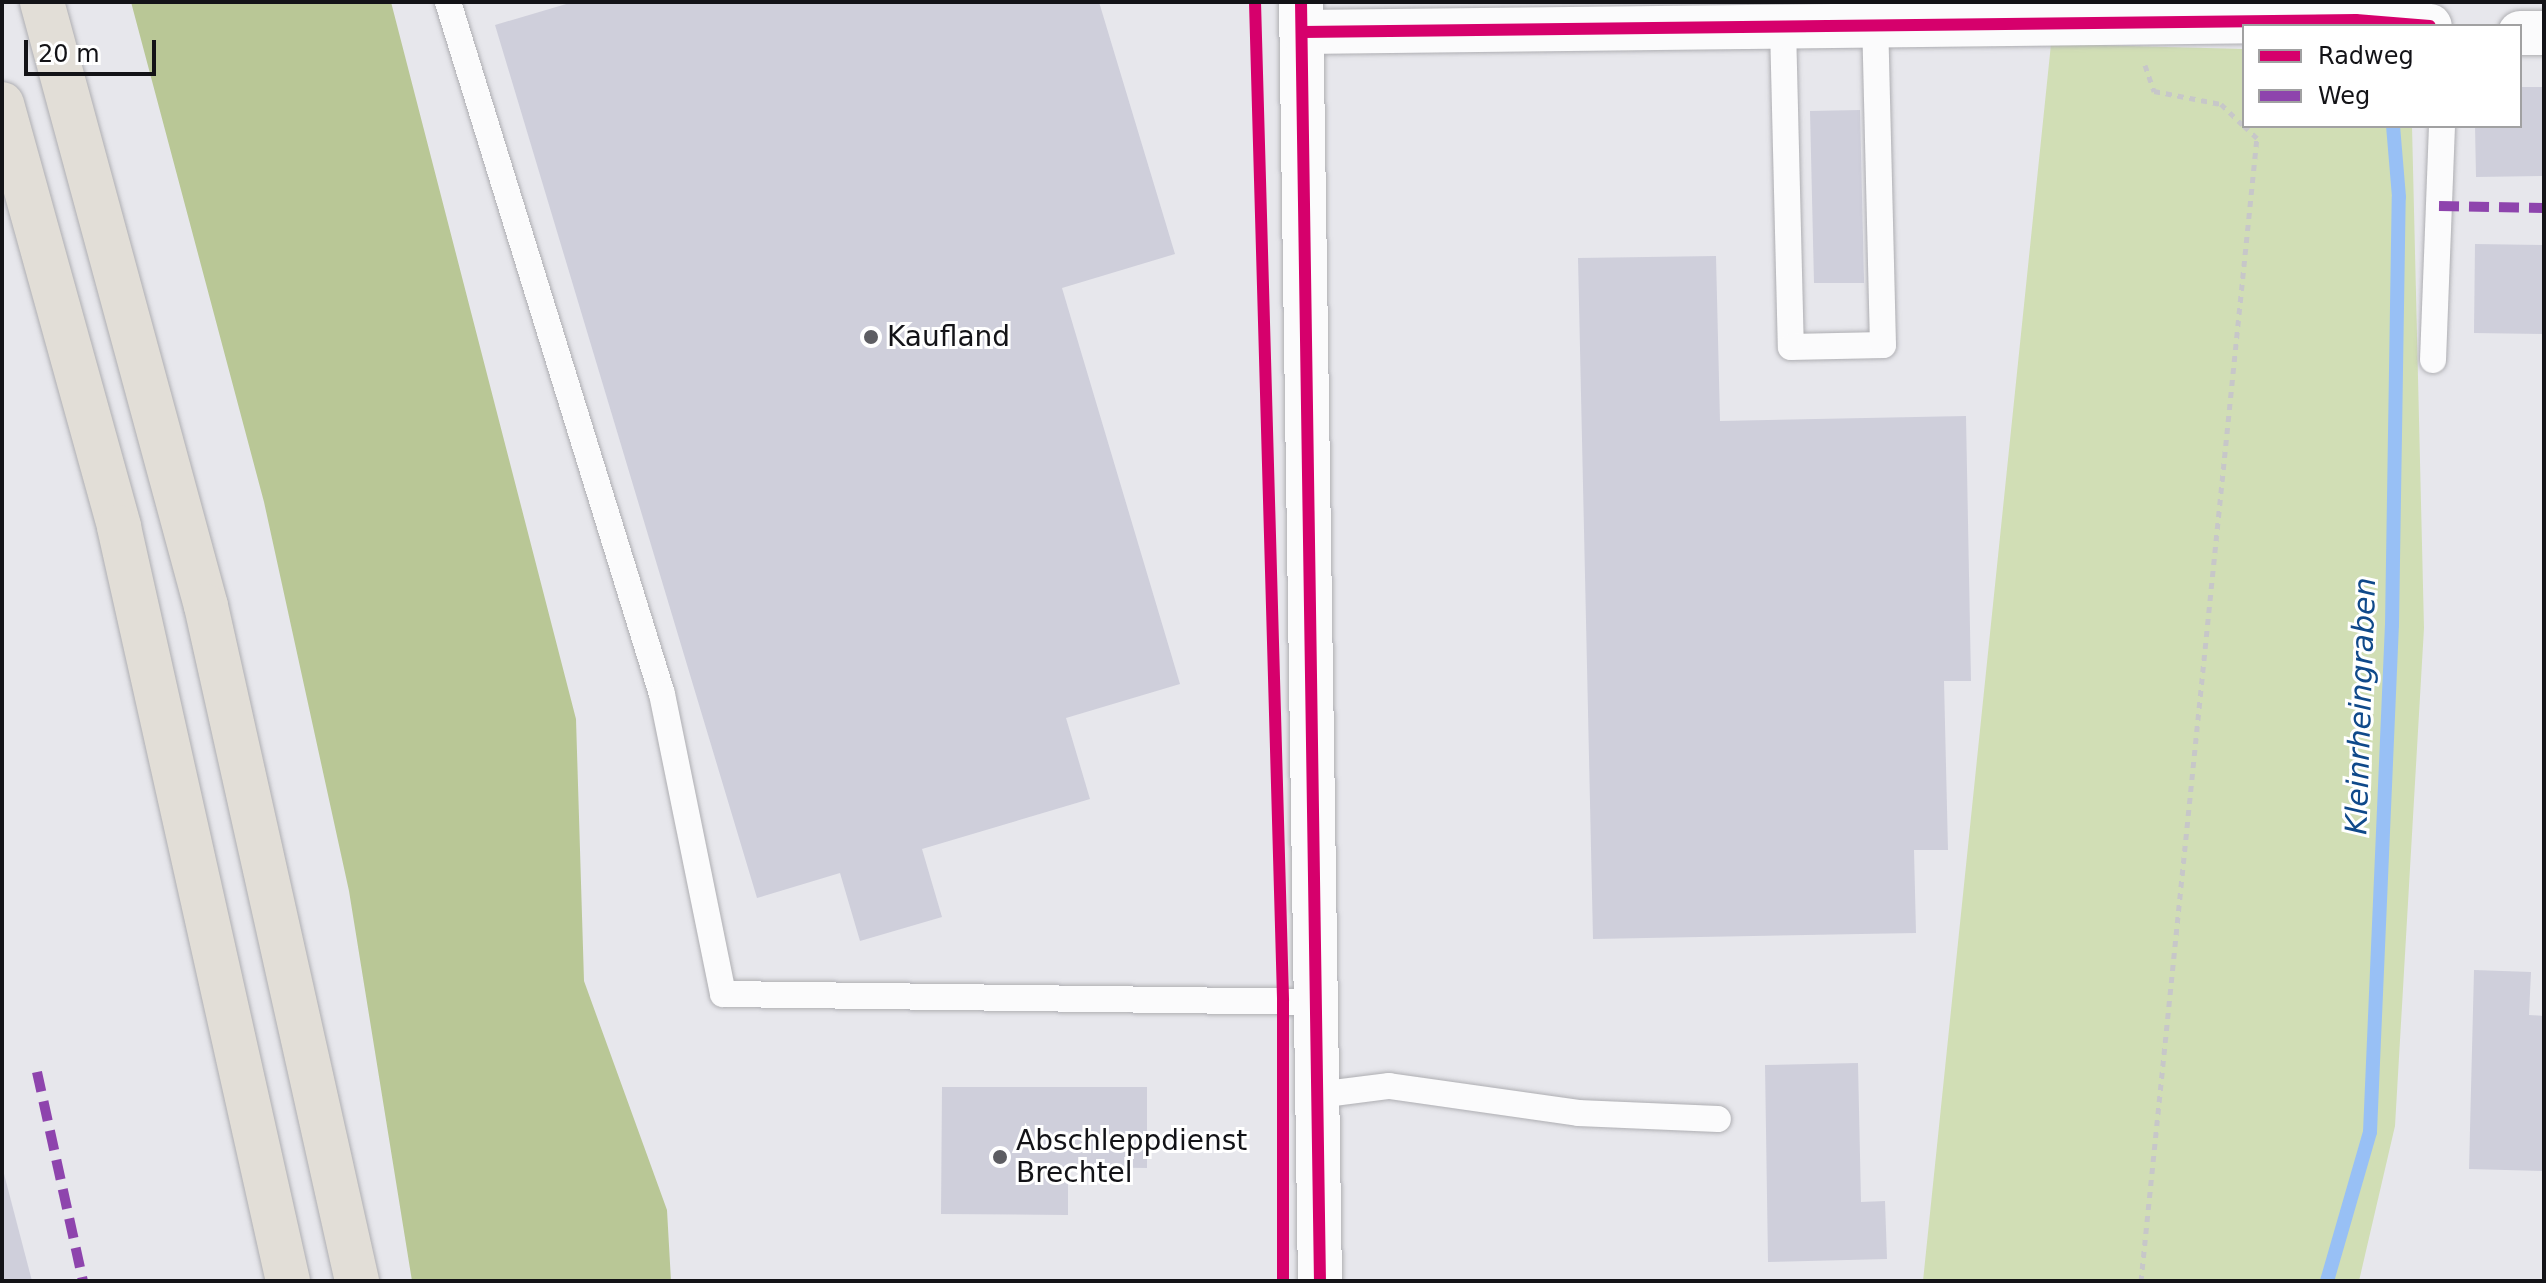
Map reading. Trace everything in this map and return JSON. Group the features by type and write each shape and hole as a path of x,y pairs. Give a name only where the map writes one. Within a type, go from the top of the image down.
{"highway":[{"path":"42,2 192,548 357,1281"},
{"path":"2,104 119,527 288,1281"}],"street":[{"path":"1320,1281 1302,17 1783,27 2435,19"},
{"path":"2522,33 2544,33"}],"lane":[{"path":"448,2 662,694 723,994 1316,1002"},
{"path":"1783,27 1791,347 1883,345 1875,26"},
{"path":"2433,360 2442,128"},
{"path":"1318,1095 1389,1086 1578,1113 1718,1119"}],"path":[{"path":"2129,23 2154,91 2221,104 2242,124"},
{"path":"2141,1281 2257,138 2246,128"}],"green space":[{"path":"131,2 391,2 576,719 584,981 667,1210 671,1281 412,1281 349,891 264,502"},
{"path":"2051,44 2242,49 2242,128 2412,128 2424,628 2395,1126 2359,1281 1923,1281"}],"building":[{"path":"573,2 1099,2 1175,254 1062,288 1180,684 1066,718 1090,799 922,849 942,917 860,941 840,873 757,898 495,25"},
{"path":"2522,87 2544,87 2544,176 2476,177 2475,128 2522,128"},
{"path":"1860,110 1864,283 1814,283 1810,111"},
{"path":"2475,244 2544,245 2544,334 2474,333"},
{"path":"1716,256 1720,421 1966,416 1971,681 1944,681 1948,850 1914,850 1916,933 1593,939 1578,258"},
{"path":"2474,970 2531,972 2529,1015 2544,1016 2544,1171 2469,1169"},
{"path":"1858,1063 1861,1202 1885,1201 1887,1259 1768,1262 1765,1065"},
{"path":"942,1087 1147,1087 1147,1168 1068,1167 1068,1215 941,1214"},
{"path":"3,1170 32,1281 2,1281"}],"waterway":[{"name":"Kleinrheingraben","path":"2327,1281 2370,1132 2392,625 2399,197 2393,128"}],"marked path":[{"path":"2439,206 2544,208"},
{"path":"37,1072 83,1281"}],"cycle path":[{"path":"1255,2 1283,1001 1283,1281"},
{"path":"1301,2 1320,1281"},
{"path":"1302,32 2356,20 2405,24"}],"place":[{"name":"Kaufland","path":"871,337"},
{"name":"Abschleppdienst Brechtel","path":"1000,1157"}]}
